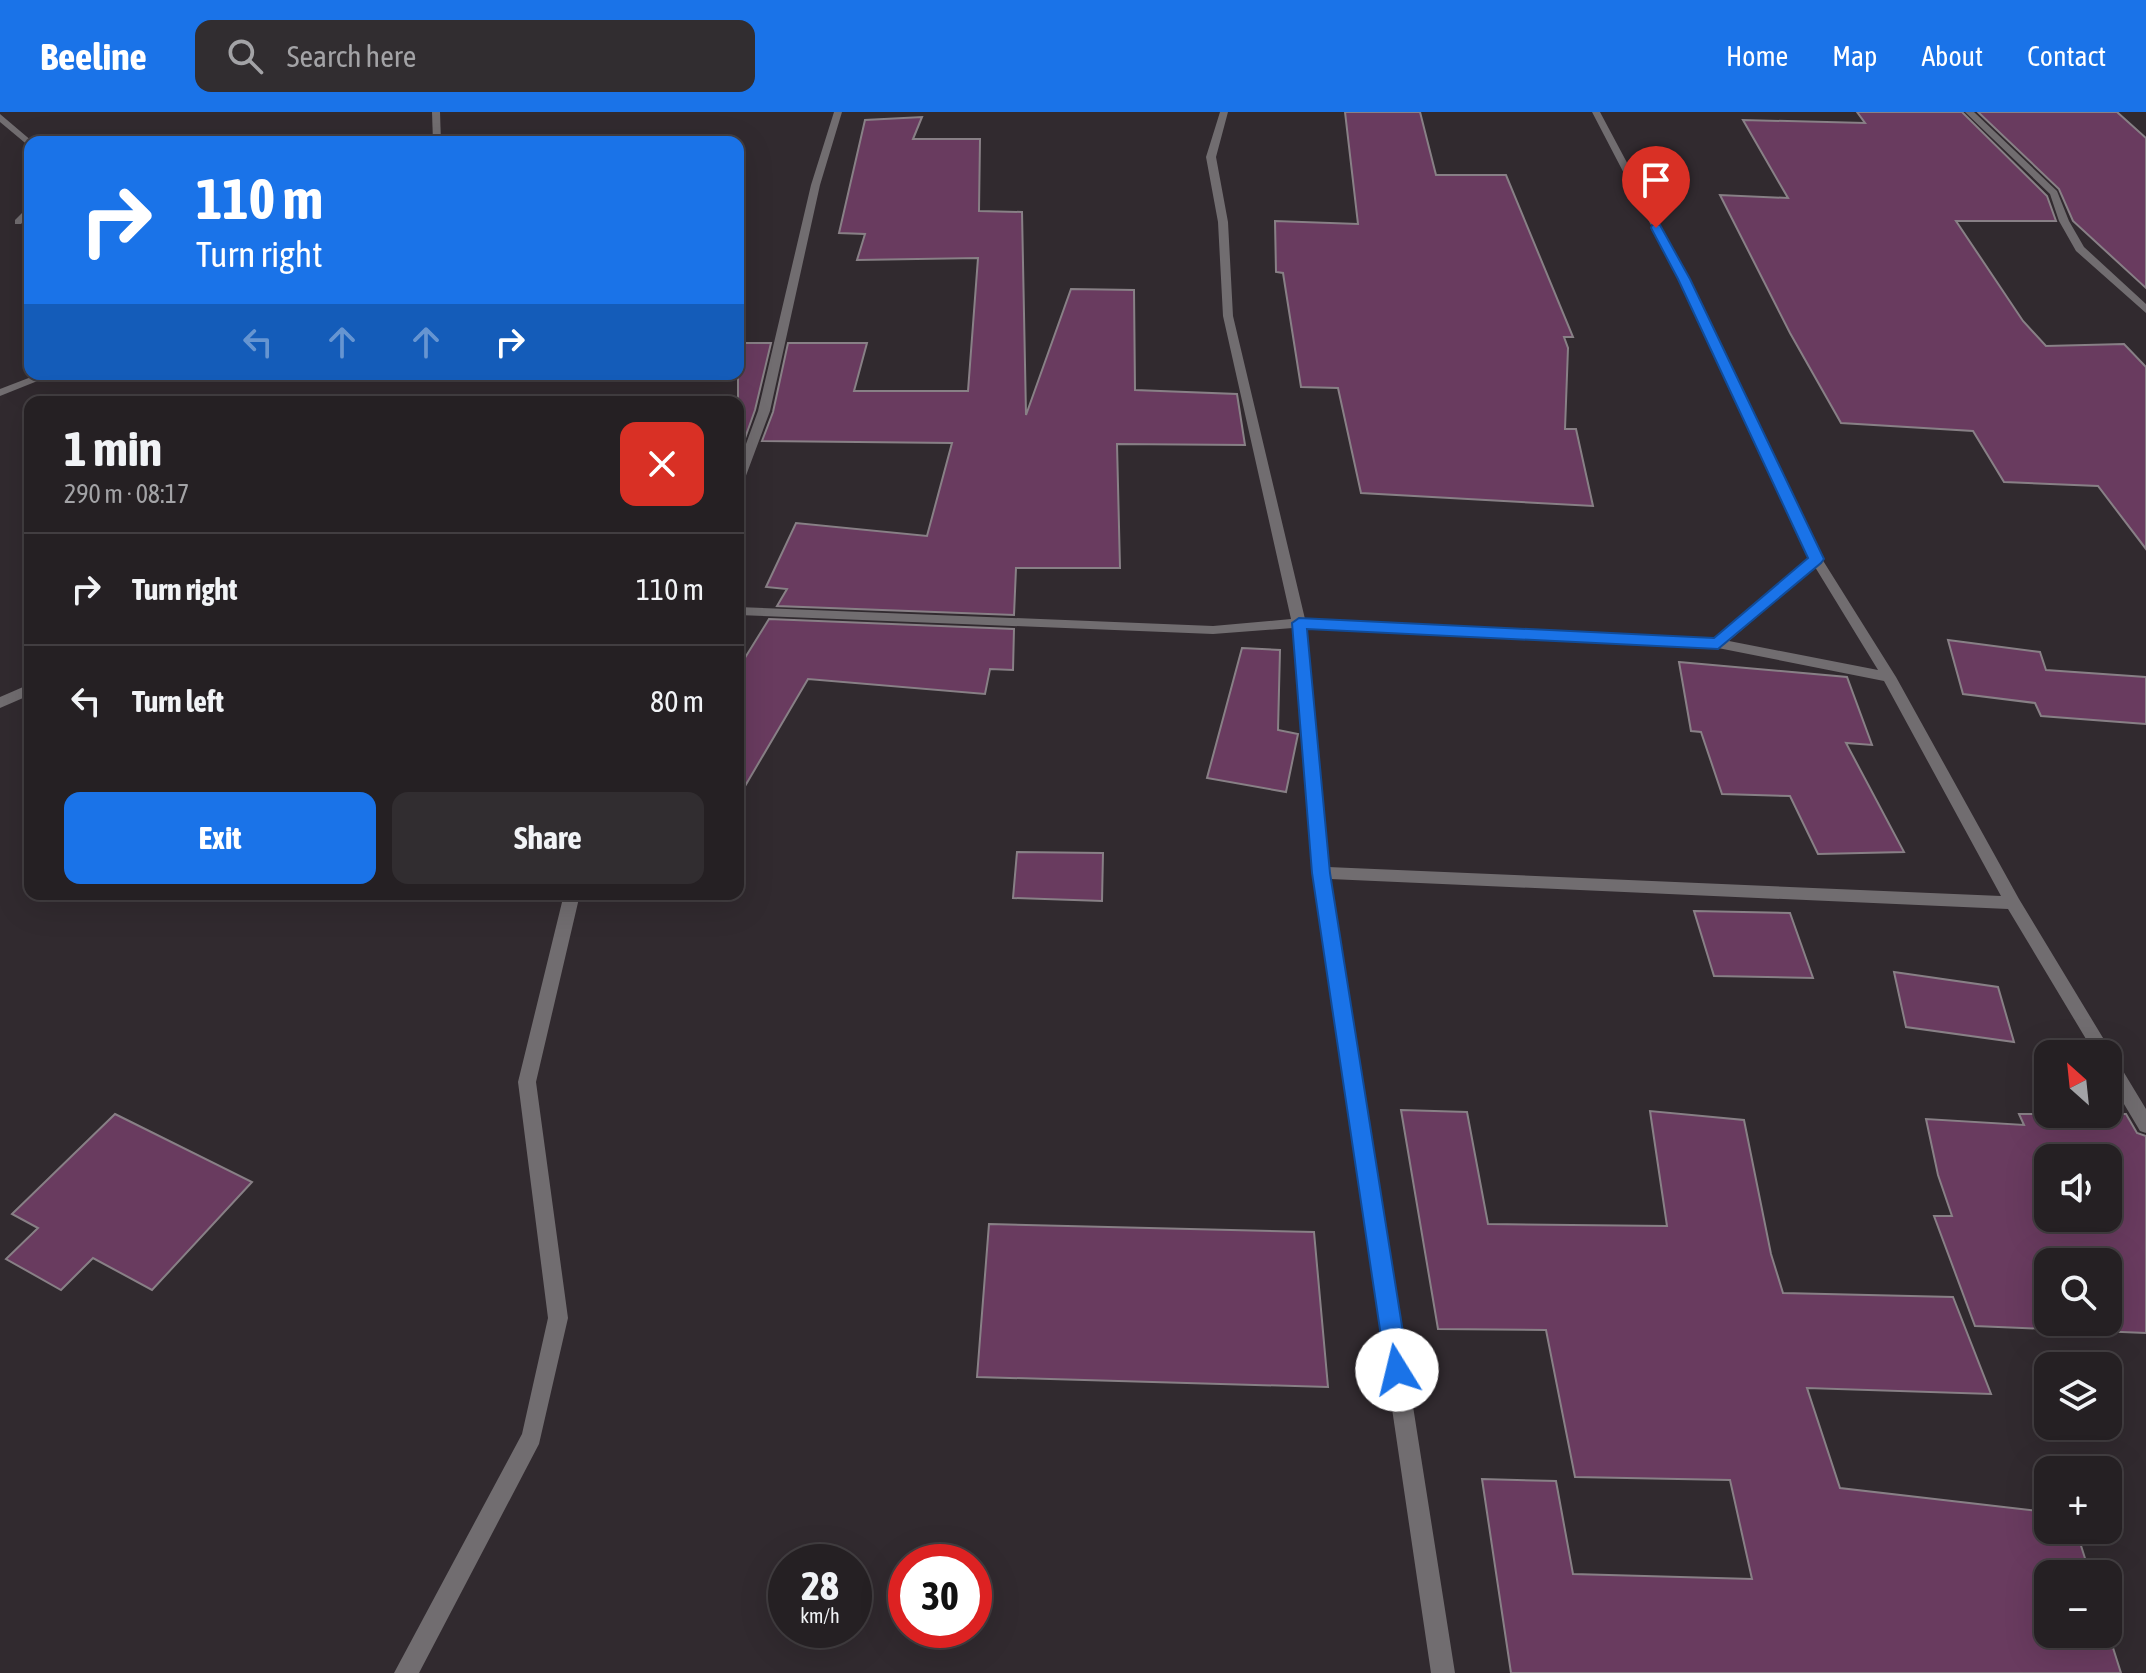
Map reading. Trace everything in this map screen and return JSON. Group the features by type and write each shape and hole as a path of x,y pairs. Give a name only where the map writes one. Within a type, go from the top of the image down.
{"street":[{"path":"436,112 437,136"},
{"path":"744,465 763,414 801,257 818,166 838,112"},
{"path":"1224,112 1211,157 1223,222 1228,316 1299,623 1321,873 1443,1673"},
{"path":"1596,112 1684,279 1816,559 1889,677 2013,903 2096,1040"},
{"path":"1969,112 2054,193 2064,221 2080,249 2146,310"},
{"path":"0,117 24,139"},
{"path":"18,222 24,215"},
{"path":"0,393 34,380"},
{"path":"1718,643 1816,559"},
{"path":"744,611 1213,630 1299,623 1718,643 1889,677"},
{"path":"0,703 24,692"},
{"path":"1321,873 2013,903"},
{"path":"406,1673 532,1437 558,1318 527,1082 571,900"},
{"path":"2122,1085 2146,1125"}],"building":[{"path":"1345,112 1420,112 1436,175 1506,175 1573,337 1564,337 1568,348 1565,429 1576,429 1593,506 1361,493 1338,388 1301,387 1283,273 1276,272 1275,221 1358,224"},
{"path":"1857,112 1962,112 2047,196 2056,221 1956,221 2023,321 2046,346 2124,344 2146,367 2146,549 2098,486 2004,482 1973,431 1841,423 1790,333 1720,195 1788,198 1743,120 1865,123"},
{"path":"1978,112 2117,112 2146,138 2146,288 2073,221 2059,189"},
{"path":"922,117 913,139 980,139 979,211 1022,212 1026,415 1071,289 1134,290 1135,390 1237,394 1245,445 1117,444 1120,568 1016,568 1014,615 777,606 787,589 766,587 796,523 927,536 952,443 762,441 773,412 788,343 867,343 854,391 968,391 978,258 857,260 865,234 839,233 865,120"},
{"path":"744,343 771,343 744,441 744,396 738,396 738,380 744,380"},
{"path":"769,619 1014,629 1013,670 990,669 985,694 808,679 744,788 744,659"},
{"path":"1948,640 2040,652 2046,670 2146,677 2146,724 2041,716 2035,703 1963,694"},
{"path":"1242,648 1280,650 1278,730 1298,734 1286,792 1207,778"},
{"path":"1679,662 1847,677 1872,745 1846,743 1904,852 1818,854 1790,796 1722,794 1701,732 1691,731"},
{"path":"1017,852 1103,853 1102,901 1013,898"},
{"path":"1694,911 1790,913 1813,978 1714,976"},
{"path":"1894,972 1998,987 2014,1042 1906,1027"},
{"path":"1401,1110 1467,1112 1488,1224 1667,1226 1650,1111 1744,1120 1771,1254 1783,1293 1953,1297 1991,1394 1807,1388 1840,1488 2034,1510 2034,1544 2080,1544 2086,1560 2034,1560 2034,1648 2113,1648 2121,1673 1511,1673 1482,1479 1556,1481 1573,1574 1752,1579 1730,1480 1575,1477 1546,1330 1438,1329"},
{"path":"115,1114 252,1182 152,1290 93,1258 61,1290 6,1259 38,1228 12,1214"},
{"path":"2019,1114 2034,1114 2034,1128 2122,1128 2122,1114 2126,1114 2137,1133 2146,1136 2146,1333 2122,1332 2122,1248 2034,1248 2034,1328 1975,1326 1934,1216 1952,1216 1938,1175 1926,1119 2024,1125"},
{"path":"989,1224 1314,1232 1328,1387 977,1377"}],"route":[{"path":"1397,1370 1321,873 1299,623 1718,643 1816,559 1684,279 1656,228"}]}
